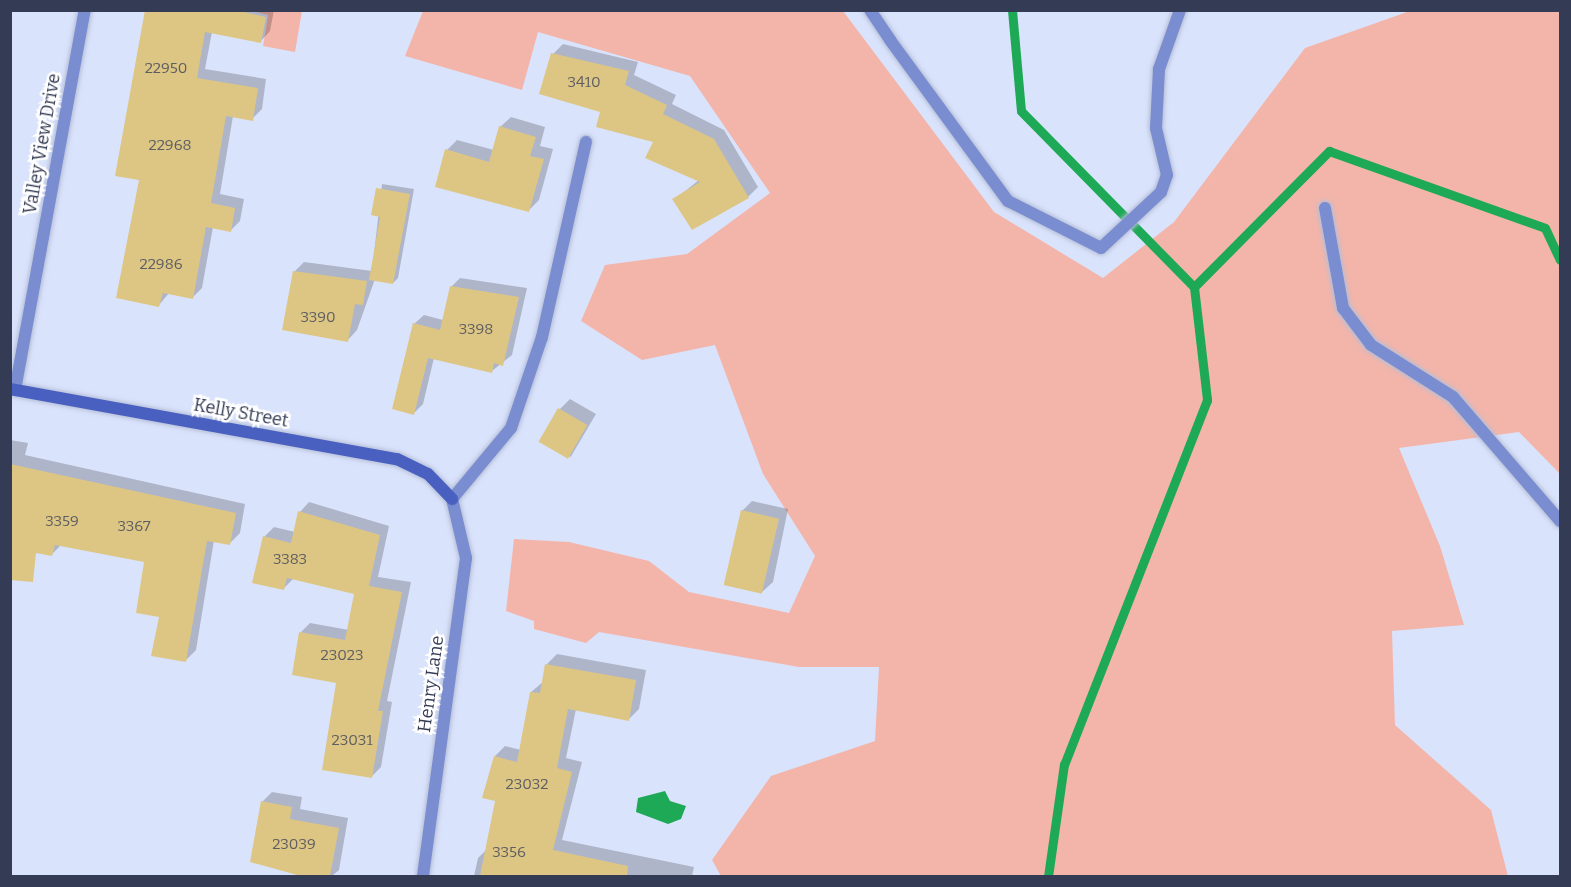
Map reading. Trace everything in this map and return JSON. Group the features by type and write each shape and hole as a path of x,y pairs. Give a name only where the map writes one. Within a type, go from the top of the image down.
{"street":[{"name":"Valley View Drive","path":"13,390 85,10"},
{"path":"870,10 1008,201 1101,248 1161,192 1167,175 1156,128 1159,69 1180,10"},
{"path":"452,499 511,428 542,337 586,142"},
{"path":"1324,208 1343,308 1371,345 1453,397 1560,521"},
{"name":"Kelly Street","path":"13,390 396,459 428,474 452,499"},
{"name":"Henry Lane","path":"423,876 466,558 452,499"}],"shaded area":[{"path":"252,11 302,11 295,52 263,46 268,15"},
{"path":"423,11 843,11 994,212 1103,278 1174,222 1305,48 1410,11 1559,11 1560,474 1519,432 1399,448 1440,546 1464,625 1392,631 1395,725 1491,810 1508,876 721,876 712,860 771,776 875,741 879,667 799,667 599,632 586,643 534,629 534,621 506,611 514,539 569,542 649,561 689,592 789,613 815,556 763,474 715,345 642,360 581,321 605,265 687,254 770,193 690,76 538,32 522,90 405,56"},
{"path":"665,791 670,801 686,806 681,819 668,824 636,812 638,798"}],"building":[{"path":"145,10 235,10 266,17 261,43 205,32 197,78 258,88 253,121 226,116 211,203 235,208 231,232 206,227 193,299 163,293 159,307 116,298 139,180 115,176"},
{"path":"551,53 629,71 625,85 667,105 663,114 714,139 749,198 692,230 672,199 700,182 645,158 653,142 596,127 600,112 539,94"},
{"path":"499,126 536,137 530,156 544,159 529,212 435,187 445,149 489,162"},
{"path":"376,188 410,194 393,284 369,280 380,217 371,215"},
{"path":"293,271 367,281 363,305 355,304 348,342 282,330"},
{"path":"450,286 519,297 503,366 494,363 492,373 428,358 414,415 392,409 413,323 440,330"},
{"path":"558,408 587,425 568,459 538,442"},
{"path":"10,464 236,513 230,545 207,541 186,662 151,656 159,617 136,613 144,562 55,545 52,556 36,553 33,582 10,580"},
{"path":"741,510 779,519 762,594 724,585"},
{"path":"298,511 380,535 369,586 402,592 378,711 383,711 372,778 322,770 336,683 292,675 299,632 345,640 354,594 287,578 284,590 252,583 263,536 291,543"},
{"path":"545,664 636,680 629,721 568,709 557,768 572,772 553,850 628,866 627,876 480,876 495,801 482,798 494,756 517,762 530,692 540,693"},
{"path":"261,801 292,807 290,819 339,828 330,876 301,876 250,862"}],"waterway":[{"path":"1012,10 1021,111 1194,287 1207,400 1064,764 1048,876"},
{"path":"1194,287 1329,151 1545,228 1560,260"}]}
